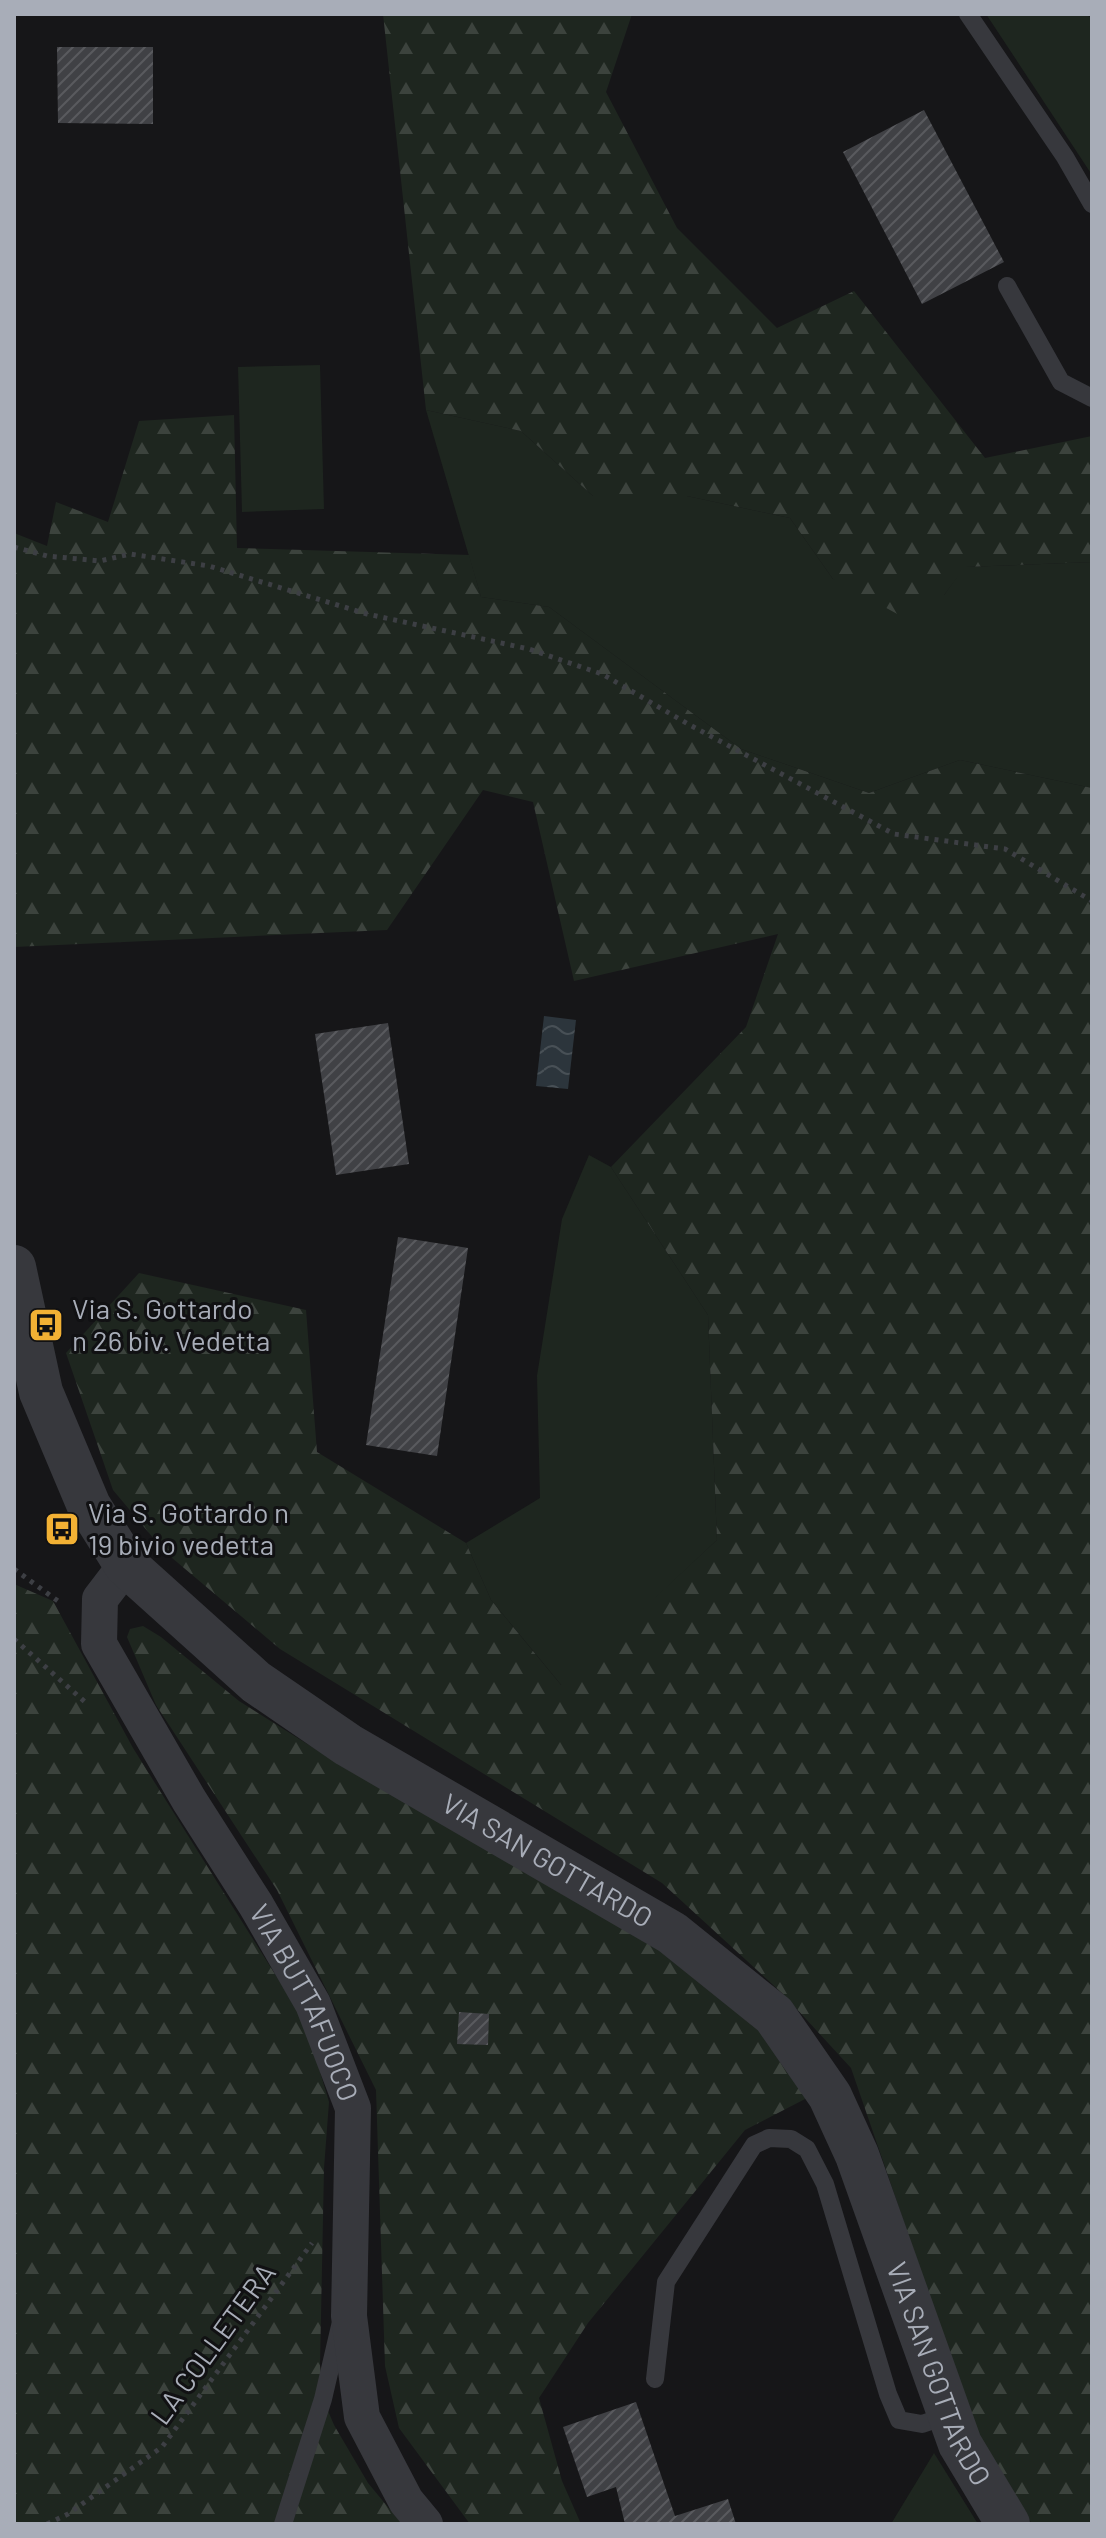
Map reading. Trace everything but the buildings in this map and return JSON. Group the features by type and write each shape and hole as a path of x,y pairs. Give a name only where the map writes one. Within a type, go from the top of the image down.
{"street":[{"name":"VIA SAN GOTTARDO","path":"14,1267 41,1392 89,1506 126,1565 256,1682 348,1745 672,1933 774,2015 830,2096 857,2155 960,2444 1008,2524"},
{"name":"VIA BUTTAFUOCO","path":"126,1565 100,1599 99,1644 313,2004 353,2108 348,2292 362,2417 406,2501 425,2524"}],"lane":[{"path":"968,14 1065,157 1092,204"},
{"path":"1007,286 1061,382 1092,398"},
{"path":"655,2379 666,2282 754,2145 769,2138 791,2139 807,2149 825,2184 888,2394 899,2420 922,2424 949,2415"},
{"path":"283,2524 323,2399 348,2292"}],"path":[{"path":"14,547 47,556 100,561 130,554 209,566 367,614 529,649 602,674 688,724 894,834 1005,849 1092,901"},
{"path":"14,1569 100,1631"},
{"name":"LA COLLETERA","path":"47,2524 68,2514 162,2447 187,2417 252,2321 352,2192"}],"green space":[{"path":"383,14 632,14 606,92 677,228 777,328 854,291 985,458 1092,436 1092,562 965,567 944,595 901,616 833,579 790,518 687,496 593,496 521,431 426,410"},
{"path":"986,14 1084,14 1092,18 1092,175"},
{"path":"320,365 324,509 242,512 238,367"},
{"path":"426,410 521,431 593,496 687,496 790,518 833,579 944,595 964,567 1092,562 1092,788 960,760 869,793 741,749 549,607 481,597"},
{"path":"234,415 237,548 469,555 481,597 549,607 741,749 869,793 960,760 1092,788 1092,2524 1032,2524 980,2443 851,2068 783,1994 662,1883 280,1649 165,1552 113,1490 66,1353 139,1273 306,1310 317,1452 466,1543 491,1600 561,1685 717,1540 708,1315 611,1167 746,1027 778,934 574,981 533,802 483,790 387,930 14,947 14,533 47,546 56,502 108,522 139,421"},
{"path":"589,1155 611,1167 708,1315 717,1540 562,1686 491,1600 466,1543 540,1498 537,1376 562,1219"},
{"path":"14,1584 53,1601 133,1748 305,2022 329,2102 324,2168 320,2365 323,2399 334,2425 368,2483 402,2524 14,2524"},
{"path":"143,1626 161,1637 239,1701 339,1764 664,1952 757,2020 807,2098 745,2130 588,2323 539,2398 562,2481 581,2524 470,2524 399,2428 385,2366 376,2090 277,1890 156,1705 127,1637 130,1629"},
{"path":"934,2453 978,2524 891,2524"}],"water":[{"path":"544,1016 576,1020 568,1089 536,1086"}],"place":[{"name":"Via S. Gottardo n 26 biv. Vedetta","path":"46,1325"},
{"name":"Via S. Gottardo n 19 bivio vedetta","path":"62,1529"}]}
